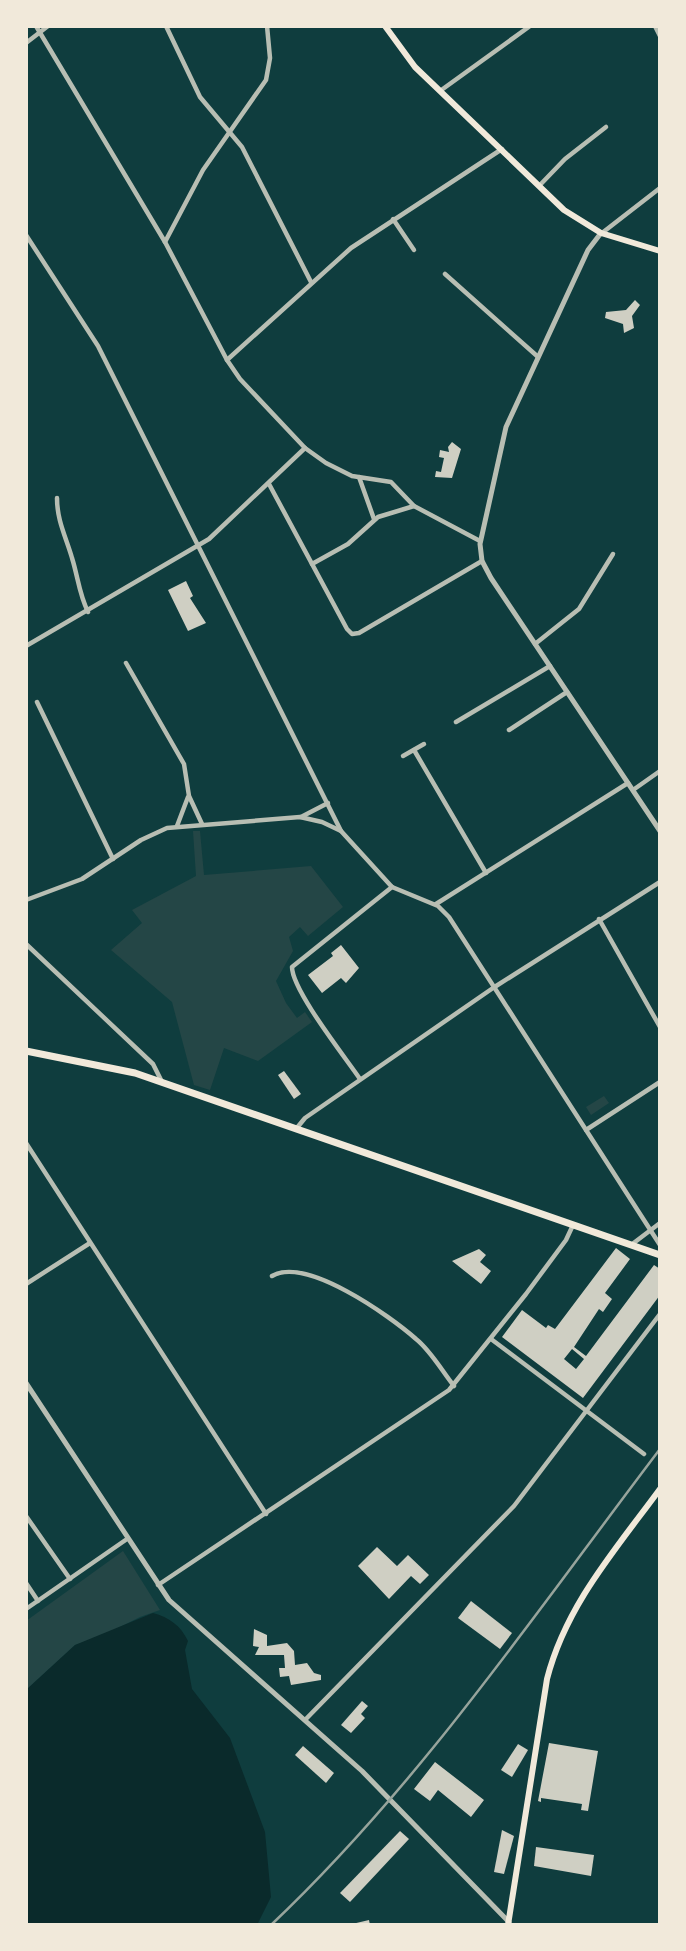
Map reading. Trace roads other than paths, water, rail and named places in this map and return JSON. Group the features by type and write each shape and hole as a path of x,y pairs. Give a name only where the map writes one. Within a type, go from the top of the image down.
{"main road":[{"path":"385,26 407,58 572,216 601,233 660,251"},
{"path":"26,1051 110,1065 660,1255"},
{"path":"509,1924 547,1682 556,1648 585,1590 660,1489"}],"street":[{"path":"36,26 165,242 227,360 305,449 335,469 359,477 391,482 414,506 480,541"},
{"path":"26,43 48,26"},
{"path":"166,26 200,97 231,131 312,282"},
{"path":"165,242 203,170 265,80 270,58 267,26"},
{"path":"440,91 530,26"},
{"path":"655,26 660,36"},
{"path":"539,186 565,159 606,127"},
{"path":"227,360 312,282 393,219 502,149"},
{"path":"660,188 601,233 588,250 506,427 480,541 482,561 660,831"},
{"path":"393,219 414,250"},
{"path":"26,235 98,346 341,831 392,887 435,905 455,925 660,1245"},
{"path":"445,274 537,356"},
{"path":"26,646 88,612 211,537 305,449"},
{"path":"359,477 374,519"},
{"path":"269,484 347,629 356,634 482,561"},
{"path":"57,498 58,519 88,612"},
{"path":"312,564 348,544 374,519 414,506"},
{"path":"535,644 579,610 613,554"},
{"path":"126,663 184,764 189,796 202,824"},
{"path":"456,722 550,666"},
{"path":"509,730 568,692"},
{"path":"37,702 114,859"},
{"path":"403,756 424,744"},
{"path":"414,750 486,873"},
{"path":"632,790 660,771"},
{"path":"435,905 628,783"},
{"path":"177,826 189,796"},
{"path":"26,900 76,882 149,836 177,826 239,825 300,817 328,803"},
{"path":"300,817 322,822 341,831"},
{"path":"296,1129 305,1118 493,988 660,882"},
{"path":"360,1079 301,992 292,976 292,967 392,887"},
{"path":"599,919 660,1027"},
{"path":"26,944 153,1064 162,1082"},
{"path":"586,1130 660,1082"},
{"path":"26,1143 267,1514"},
{"path":"631,1245 660,1223"},
{"path":"157,1586 454,1386 566,1240 573,1225"},
{"path":"26,1284 90,1243"},
{"path":"272,1276 289,1270 333,1283 415,1338 454,1386"},
{"path":"305,1720 514,1506 660,1314"},
{"path":"491,1339 643,1454"},
{"path":"26,1383 157,1586 184,1616 362,1770 509,1924"},
{"path":"26,1517 70,1579"},
{"path":"26,1609 127,1539"},
{"path":"26,1583 38,1601"}],"railway":[{"path":"271,1925 325,1871 427,1755 522,1634 660,1449"}]}
